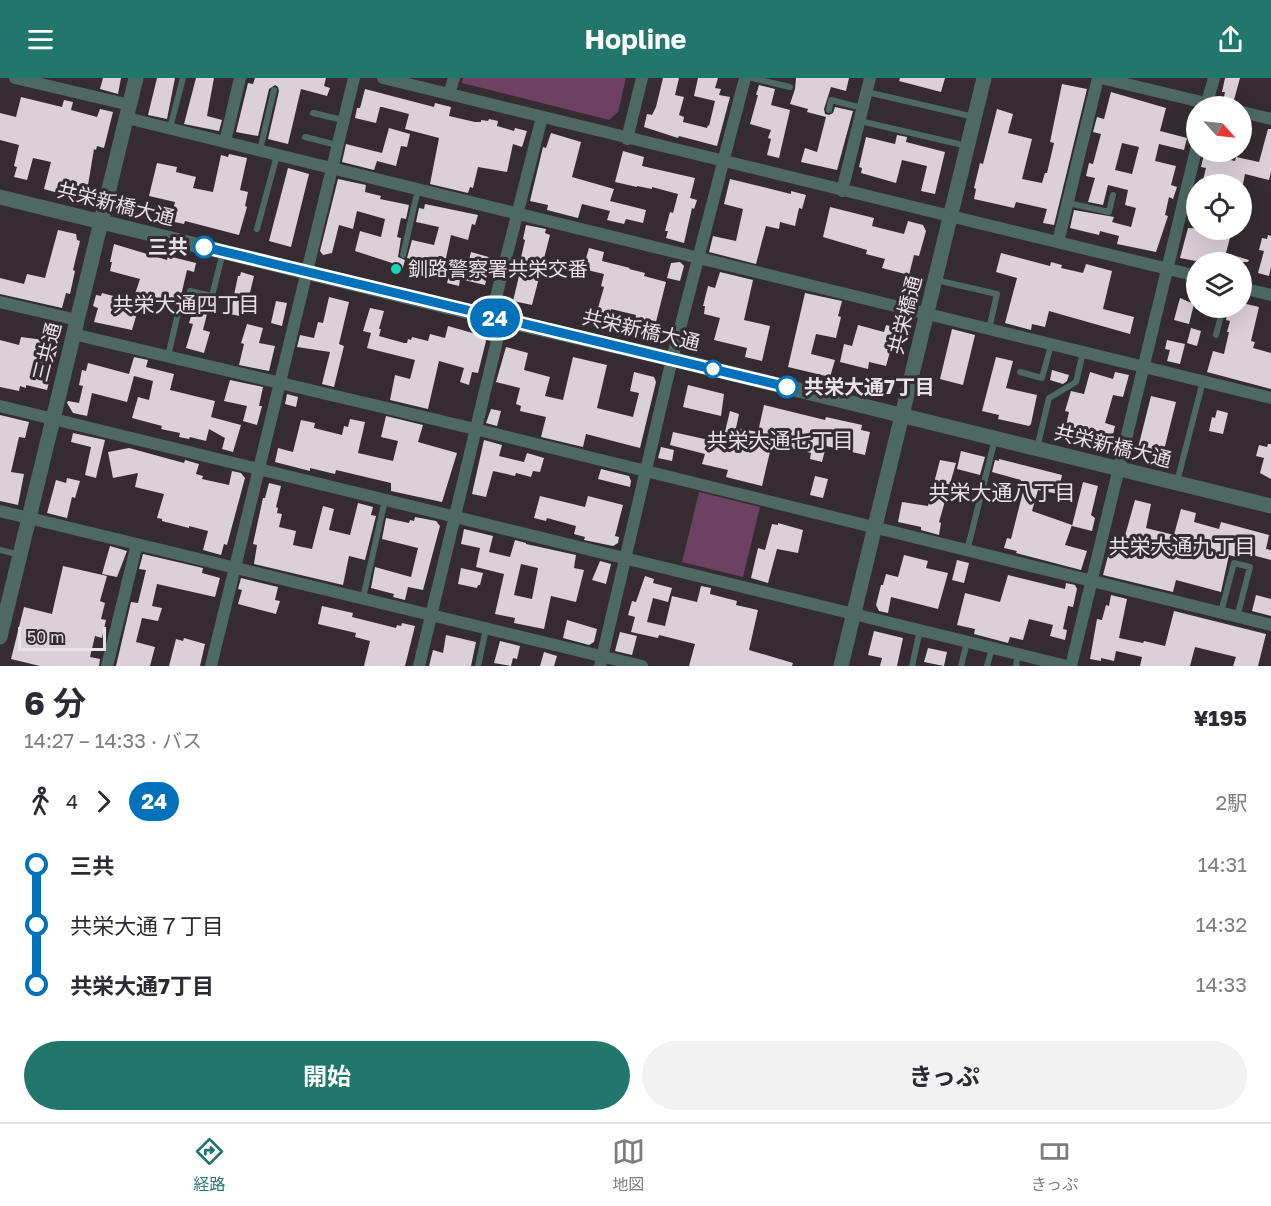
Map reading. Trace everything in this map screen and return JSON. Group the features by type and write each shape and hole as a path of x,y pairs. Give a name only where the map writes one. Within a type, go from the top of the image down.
{"street":[{"path":"15,78 128,111 170,129 1271,398"},
{"name":"三共通","path":"0,637 3,613 20,555 136,78"},
{"path":"225,142 240,78"},
{"path":"211,666 354,78"},
{"path":"383,78 1186,273"},
{"path":"449,94 454,78"},
{"path":"627,139 642,78"},
{"path":"601,661 672,359 745,78"},
{"path":"842,191 870,78"},
{"name":"共栄橋通","path":"841,666 984,78"},
{"path":"1058,242 1099,78 1186,100"},
{"path":"1212,96 1214,78"},
{"path":"1252,114 1271,119"},
{"path":"419,666 475,429 517,214 542,117"},
{"path":"1071,666 1193,162"},
{"name":"共栄新橋大通","path":"0,197 1271,506"},
{"path":"1252,290 1271,295"},
{"path":"0,302 168,356 278,384 475,429 645,473 1271,625"},
{"path":"0,406 920,630 992,648 1017,660 1066,666"},
{"path":"0,511 486,628 601,661 642,666"},
{"path":"107,666 137,544"}],"lane":[{"path":"170,129 183,78"},
{"path":"752,78 790,87"},
{"path":"260,150 274,90"},
{"path":"867,92 975,117"},
{"path":"829,111 831,100 861,114 968,146"},
{"path":"313,113 343,120"},
{"path":"305,137 337,145"},
{"path":"257,229 277,154"},
{"path":"403,255 418,189"},
{"path":"1068,203 1109,212 1113,195"},
{"path":"190,291 212,296 223,251"},
{"path":"935,280 997,294 989,329"},
{"path":"168,356 179,309"},
{"path":"1216,335 1220,318"},
{"path":"1020,372 1042,378 1051,344"},
{"path":"1036,448 1049,398 1076,382 1083,352"},
{"path":"1177,483 1203,381"},
{"path":"967,550 995,439"},
{"path":"363,598 385,500"},
{"path":"0,550 20,555"},
{"path":"1221,613 1234,563 1250,567 1237,617"},
{"path":"478,666 486,628"},
{"path":"912,666 920,630"},
{"path":"961,666 967,642"},
{"path":"987,666 992,648"}],"shaded area":[{"path":"463,78 626,78 618,112 609,120 462,83"},
{"path":"699,492 760,507 743,577 682,562"}],"building":[{"path":"103,78 121,78 118,94 100,89"},
{"path":"157,78 175,78 167,119 148,115"},
{"path":"196,78 214,78 207,116 222,120 219,131 184,124"},
{"path":"255,78 326,78 324,86 330,88 327,96 301,89 288,144 268,139 279,91 275,85 269,89 258,136 236,132 248,83 253,84"},
{"path":"663,78 679,78 675,95 684,97 679,115 684,117 683,122 707,128 715,101 694,96 698,78 718,78 715,88 721,89 719,95 730,97 717,146 679,136 678,138 644,127 647,114 652,115 656,107"},
{"path":"796,78 849,78 846,91 831,87 824,109 825,114 829,115 833,113 835,107 853,111 837,170 801,162 805,148 817,152 826,117 790,104"},
{"path":"900,78 945,78 941,92 899,81"},
{"path":"1225,78 1240,78 1235,96 1224,96 1225,92 1222,92"},
{"path":"1062,84 1087,89 1054,225 1043,223 1047,209 1016,202 1014,208 974,199 976,189 974,188 980,163 983,164 997,109 1013,114 1008,133 1032,139 1022,179 1042,183 1047,173 1054,143 1050,142"},
{"path":"759,85 775,89 771,105 790,110 779,158 767,155 771,130 750,124"},
{"path":"365,89 434,107 435,103 451,107 449,116 475,122 489,119 498,121 497,126 514,131 515,128 527,131 522,147 513,144 507,172 478,167 473,188 470,187 468,193 430,184 439,138 405,129 409,114 382,107 380,107 376,123 355,118"},
{"path":"1111,92 1166,108 1160,131 1186,138 1184,150 1159,144 1155,161 1176,166 1171,185 1177,187 1173,199 1169,197 1165,215 1168,216 1156,252 1117,244 1119,236 1100,231 1099,235 1070,228 1074,210 1114,217 1112,222 1131,227 1136,208 1125,205 1128,190 1108,185 1103,205 1088,202 1095,178 1086,176 1089,163 1093,164 1101,134 1093,132 1097,117 1104,119","holes":["1122,143 1139,147 1132,174 1115,170"]},
{"path":"21,97 62,107 64,100 73,102 71,110 97,117 100,109 113,112 104,148 97,146 96,150 94,149 87,191 60,185 58,193 44,189 51,162 33,158 27,180 14,177 19,145 0,140 0,113 16,117"},
{"path":"389,128 410,134 407,147 401,146 396,166 377,161 374,170 342,162 346,144 382,153"},
{"path":"1268,129 1271,129 1269,180 1252,174 1204,174 1206,168 1201,167 1202,162 1259,162"},
{"path":"551,133 581,142 572,177 614,189 610,201 646,210 643,223 626,219 624,224 607,220 610,211 582,204 578,218 547,210 548,205 530,201 543,147 546,148"},
{"path":"897,135 907,137 906,142 945,152 935,194 921,191 927,166 902,160 896,183 861,173 862,168 859,167 866,137 895,144"},
{"path":"623,151 644,157 642,166 695,178 690,198 697,200 694,209 692,208 684,243 666,238 668,231 665,231 678,194 652,187 652,189 637,187 615,182"},
{"path":"229,154 247,158 240,190 248,192 245,206 247,207 239,235 185,221 184,224 170,221 175,202 149,196 157,163 177,167 176,172 196,177 193,188 213,192 221,155 228,157"},
{"path":"288,168 309,174 291,247 269,241"},
{"path":"338,179 366,185 365,192 381,196 380,199 409,205 406,219 401,218 397,237 401,238 398,257 405,260 401,274 390,271 392,263 355,251 360,231 381,237 385,219 357,211 353,229 339,225 332,253 323,255 320,251"},
{"path":"730,179 791,194 791,191 806,195 802,209 799,208 795,226 780,222 779,229 766,226 756,264 709,252 713,236 736,241 743,209 724,204"},
{"path":"425,204 478,215 475,225 472,224 468,240 451,235 444,267 407,258 412,240 434,245 439,227 416,222 419,208 424,209"},
{"path":"830,207 874,218 872,226 904,234 908,221 923,225 926,231 919,256 914,255 909,275 882,268 885,259 866,254 867,250 823,237"},
{"path":"526,225 546,229 545,233 550,235 532,305 513,301 523,259 521,258"},
{"path":"58,230 76,234 77,240 80,241 70,294 66,293 62,308 0,294 0,278 24,284 27,274 45,278"},
{"path":"1268,235 1271,236 1269,276 1258,273 1264,251 1259,250 1262,238 1267,239"},
{"path":"1186,236 1186,240 1229,240 1226,252 1186,252 1186,259 1180,258"},
{"path":"114,244 167,260 168,256 196,263 194,272 187,270 180,300 171,297 169,303 135,294 140,279 110,271"},
{"path":"589,248 604,252 602,261 630,268 645,273 644,276 666,282 654,330 634,324 636,315 611,309 608,319 596,315 604,287 601,286 604,274 583,269"},
{"path":"471,252 492,258 485,285 460,279 459,286 447,283 452,265 467,268"},
{"path":"1001,253 1050,266 1051,262 1062,265 1061,268 1083,273 1086,264 1112,271 1103,309 1134,317 1130,334 1049,311 1045,327 1032,324 1031,330 1005,323 1017,278 996,272"},
{"path":"680,262 684,266 680,281 667,278 671,263"},
{"path":"241,272 254,276 244,317 230,314 238,276"},
{"path":"720,272 753,280 744,320 770,326 762,361 745,357 747,348 714,340 720,318 704,314 705,306 703,306 708,286 715,288"},
{"path":"102,293 140,303 132,330 94,322 98,308 93,306 96,295 101,296"},
{"path":"805,293 842,301 836,338 816,334 811,354 835,360 830,377 788,367"},
{"path":"329,297 349,302 339,344 344,346 334,387 322,384 330,352 297,347 300,335 314,338 318,322 323,323"},
{"path":"1180,298 1186,301 1186,318 1190,318 1189,324 1174,320"},
{"path":"276,301 287,303 282,326 271,323"},
{"path":"1252,305 1259,307 1251,341 1255,342 1253,348 1271,353 1271,389 1207,372 1213,351 1224,354 1230,321 1226,320 1226,318 1252,318"},
{"path":"194,306 208,310 203,330 210,332 204,353 186,348 193,324 189,323"},
{"path":"370,308 384,311 379,336 404,343 412,337 428,341 430,334 445,338 448,326 483,336 486,341 478,373 472,372 469,385 460,382 464,368 439,361 428,409 390,400 395,375 410,379 415,360 367,348 371,333 363,331"},
{"path":"247,324 263,328 259,343 275,346 269,371 239,365 244,344 241,343"},
{"path":"858,325 884,332 886,325 901,329 895,354 890,352 886,366 869,362 868,369 840,362 844,344 852,346"},
{"path":"1191,328 1201,331 1197,346 1187,343"},
{"path":"952,329 975,335 963,385 940,379"},
{"path":"21,337 59,342 47,390 26,385 26,388 20,386 19,391 0,387 0,340 19,345"},
{"path":"1167,340 1185,344 1180,364 1167,361 1170,350 1165,349"},
{"path":"506,347 528,353 524,370 550,377 545,396 563,400 573,357 607,365 597,408 633,417 639,393 630,391 634,372 654,377 656,382 640,448 586,434 583,447 541,437 546,417 520,411 521,406 516,404 520,388 496,382"},
{"path":"134,357 148,360 146,367 174,374 170,390 215,401 211,417 241,425 233,452 222,449 225,438 209,429 206,441 190,437 189,439 179,437 180,433 161,429 162,426 132,418 138,397 149,400 153,381 134,376 127,402 92,393 87,416 73,413 67,403 68,401 79,403 83,386 79,385 82,370 86,371 88,363 129,374"},
{"path":"996,357 1013,361 1006,388 1037,395 1029,426 998,419 999,415 982,411"},
{"path":"1052,370 1069,375 1067,381 1063,384 1050,380"},
{"path":"1090,372 1113,379 1115,372 1129,375 1123,397 1113,395 1105,423 1115,426 1110,447 1064,435 1069,412 1065,411 1071,391 1084,394"},
{"path":"230,380 263,387 259,406 262,406 257,425 243,421 247,406 224,401"},
{"path":"688,385 724,394 721,416 683,407"},
{"path":"287,394 298,397 296,407 285,404"},
{"path":"1151,396 1176,402 1163,454 1138,448"},
{"path":"764,405 825,420 826,417 862,425 861,430 870,432 865,455 826,446 822,462 810,459 811,453 772,443 762,486 726,477 728,470 702,464 705,454 670,445 673,432 709,440 710,436 723,440 730,411 739,414 736,428 758,432"},
{"path":"491,409 501,411 497,426 486,423"},
{"path":"1217,410 1228,413 1223,434 1209,431 1212,417 1215,418"},
{"path":"0,415 29,422 25,438 19,437 11,472 24,474 18,505 0,501"},
{"path":"386,416 423,425 418,442 457,453 442,502 391,491 391,483 336,470 335,474 310,468 310,471 275,462 278,448 293,452 301,420 315,423 314,428 342,435 344,426 348,427 350,419 365,422 358,453 393,461 398,441 381,437"},
{"path":"73,433 105,440 96,478 85,475 91,447 71,442"},
{"path":"484,440 502,445 499,456 524,462 527,453 544,458 540,472 533,471 531,477 493,471 486,497 472,494"},
{"path":"1271,444 1271,479 1260,473 1264,458 1256,456 1259,445 1267,447"},
{"path":"661,447 674,450 672,461 658,458"},
{"path":"129,448 184,463 185,460 199,464 196,474 203,476 202,479 229,485 232,471 241,473 245,478 227,545 224,544 221,555 203,550 208,531 157,518 164,494 135,487 138,473 113,478 108,452"},
{"path":"961,451 985,457 980,475 957,469"},
{"path":"999,459 1062,475 1058,494 1038,490 1032,511 1072,525 1065,545 1087,551 1081,570 1004,548 1007,538 1011,539 1024,488 1019,487 1021,480 992,472 995,460 999,461"},
{"path":"940,460 956,463 939,522 941,523 939,535 921,530 921,527 898,522 902,502 928,506"},
{"path":"601,469 629,476 630,487 598,479"},
{"path":"815,476 828,479 823,498 810,495"},
{"path":"67,478 80,481 75,498 72,497 67,518 47,513 56,480 66,483"},
{"path":"1083,482 1098,486 1091,515 1095,518 1092,531 1072,526"},
{"path":"269,483 281,486 276,507 278,508 277,513 282,514 279,527 296,531 293,545 312,549 323,506 334,509 329,530 350,535 358,503 373,507 371,515 376,516 365,560 349,556 343,585 254,564 257,545 253,544 263,498 265,498"},
{"path":"540,496 585,507 588,496 623,505 615,536 619,537 618,543 613,546 584,540 585,537 574,534 576,526 547,518 546,521 534,518"},
{"path":"1135,500 1151,504 1146,528 1174,535 1181,509 1196,513 1194,522 1219,529 1221,522 1269,535 1266,549 1271,550 1271,560 1241,552 1240,558 1229,555 1221,592 1176,580 1173,592 1103,575 1112,541 1123,543"},
{"path":"415,517 436,521 440,526 423,590 408,587 405,600 393,597 394,594 371,588 375,567 411,577 418,548 382,539 386,518 409,523 410,520 414,521"},
{"path":"778,523 803,530 798,553 777,549 768,583 751,578 758,548 765,550 772,524 778,525"},
{"path":"464,529 493,536 489,552 510,557 515,540 576,555 574,568 584,570 576,602 551,596 544,629 514,623 515,618 495,614 504,574 476,567 480,548 461,544","holes":["521,564 538,568 532,599 514,595"]},
{"path":"110,546 127,551 117,577 102,574"},
{"path":"143,554 203,568 202,573 220,578 215,597 157,584 152,606 162,608 158,621 142,618 136,642 155,647 150,666 116,666 131,602 138,603 146,570 139,569"},
{"path":"904,555 928,561 926,568 948,573 938,609 891,597 888,613 879,611 876,605 881,585 883,585 886,574 898,577"},
{"path":"957,560 969,563 964,583 952,580"},
{"path":"600,561 611,564 606,584 592,580"},
{"path":"63,566 107,576 100,601 105,603 101,619 106,620 102,638 95,636 90,657 100,659 99,666 40,666 11,659 24,607 52,614"},
{"path":"461,568 483,573 477,588 458,584"},
{"path":"1008,575 1065,589 1066,583 1075,585 1077,589 1073,607 1068,606 1063,629 1067,630 1065,640 1050,636 1053,625 1029,619 1023,640 1010,637 1008,643 974,634 975,629 957,625 965,593 1000,602"},
{"path":"645,576 654,579 653,583 672,588 668,602 653,598 647,622 665,626 672,596 697,602 701,586 711,588 710,594 737,601 736,605 758,610 749,650 793,663 792,666 689,666 695,644 659,635 658,638 631,632 635,617 628,615 632,601 636,602"},
{"path":"241,578 278,587 275,600 280,601 276,614 238,604 242,590 238,589"},
{"path":"1111,595 1127,599 1119,638 1165,646 1174,611 1266,634 1258,666 1233,666 1236,657 1195,647 1190,666 1140,666 1142,657 1116,651 1114,661 1101,658 1101,661 1090,659 1097,619 1102,620 1106,605 1109,606"},
{"path":"1256,595 1271,599 1271,616 1252,611"},
{"path":"322,606 353,613 352,617 396,628 402,623 415,626 405,666 364,666 370,641 355,637 356,633 318,624"},
{"path":"567,620 597,629 594,642 589,645 563,638"},
{"path":"874,631 903,638 897,666 880,666 882,658 868,655"},
{"path":"620,632 637,636 632,655 615,651"},
{"path":"446,635 476,642 471,666 429,666 433,650 443,653"},
{"path":"184,638 205,644 200,666 169,666 176,639 183,641"},
{"path":"500,641 520,646 517,659 513,658 511,666 494,663"},
{"path":"928,648 947,652 944,666 924,662"},
{"path":"544,652 557,656 554,666 540,666"}],"bus line":[{"name":"24","path":"204,247 787,387"}],"place":[{"name":"三共","path":"204,247"},
{"name":"釧路警察署共栄交番","path":"396,269"},
{"name":"共栄大通7丁目","path":"787,387"}],"district":[{"name":"共栄大通四丁目","path":"186,305"},
{"name":"共栄大通七丁目","path":"780,441"},
{"name":"共栄大通八丁目","path":"1002,493"},
{"name":"共栄大通九丁目","path":"1182,547"}]}
